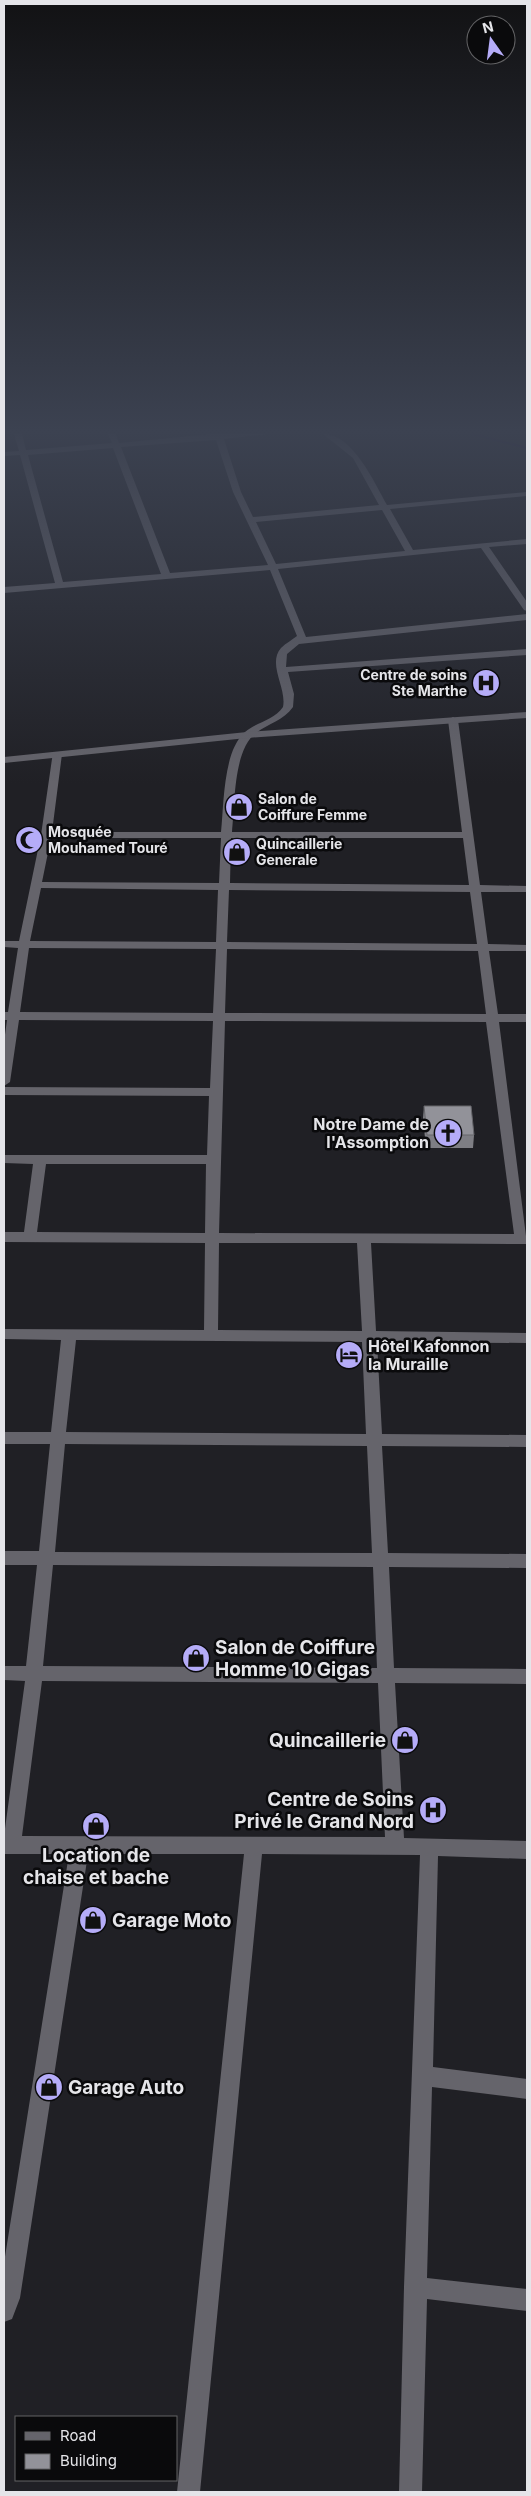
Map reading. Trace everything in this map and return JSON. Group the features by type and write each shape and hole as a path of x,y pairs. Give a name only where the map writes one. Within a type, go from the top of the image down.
{"street":[{"path":"50,550 59,583"},
{"path":"157,550 166,575"},
{"path":"211,1335 215,1092 226,836 238,747 246,736 288,708 289,700 281,657 284,650 302,636 265,550"},
{"path":"4,590 59,583 273,567 426,550"},
{"path":"487,550 527,608"},
{"path":"298,641 527,617"},
{"path":"283,670 527,652"},
{"path":"4,760 246,736 527,715"},
{"path":"4,1237 524,1238 453,720"},
{"path":"4,1082 8,1016 37,885 57,754"},
{"path":"46,835 468,835"},
{"path":"37,885 527,889"},
{"path":"4,944 527,948"},
{"path":"8,1016 527,1018"},
{"path":"4,1091 215,1092"},
{"path":"4,1160 213,1160"},
{"path":"30,1237 40,1160"},
{"path":"364,1237 395,1846"},
{"path":"4,1334 527,1338"},
{"path":"69,1335 60,1438 34,1673 8,1844 395,1846 527,1850"},
{"path":"4,1438 527,1441"},
{"path":"4,1558 527,1561"},
{"path":"4,1673 527,1676"},
{"path":"4,2311 9,2298 80,1845"},
{"path":"189,2492 254,1846"},
{"path":"411,2492 415,2286 429,1847"},
{"path":"423,2076 527,2089"},
{"path":"415,2286 527,2300"}],"building":[{"path":"424,1106 471,1106 474,1135 427,1135"}],"place":[{"name":"Centre de soins Ste Marthe","path":"486,683"},
{"name":"Salon de Coiffure Femme","path":"239,807"},
{"name":"Mosquée Mouhamed Touré","path":"29,840"},
{"name":"Quincaillerie Generale","path":"237,852"},
{"name":"Notre Dame de l'Assomption","path":"448,1133"},
{"name":"Hôtel Kafonnon la Muraille","path":"349,1355"},
{"name":"Salon de Coiffure Homme 10 Gigas","path":"196,1658"},
{"name":"Quincaillerie","path":"405,1740"},
{"name":"Centre de Soins Privé le Grand Nord","path":"433,1810"},
{"name":"Location de chaise et bache","path":"96,1826"},
{"name":"Garage Moto","path":"93,1920"},
{"name":"Garage Auto","path":"49,2087"}]}
